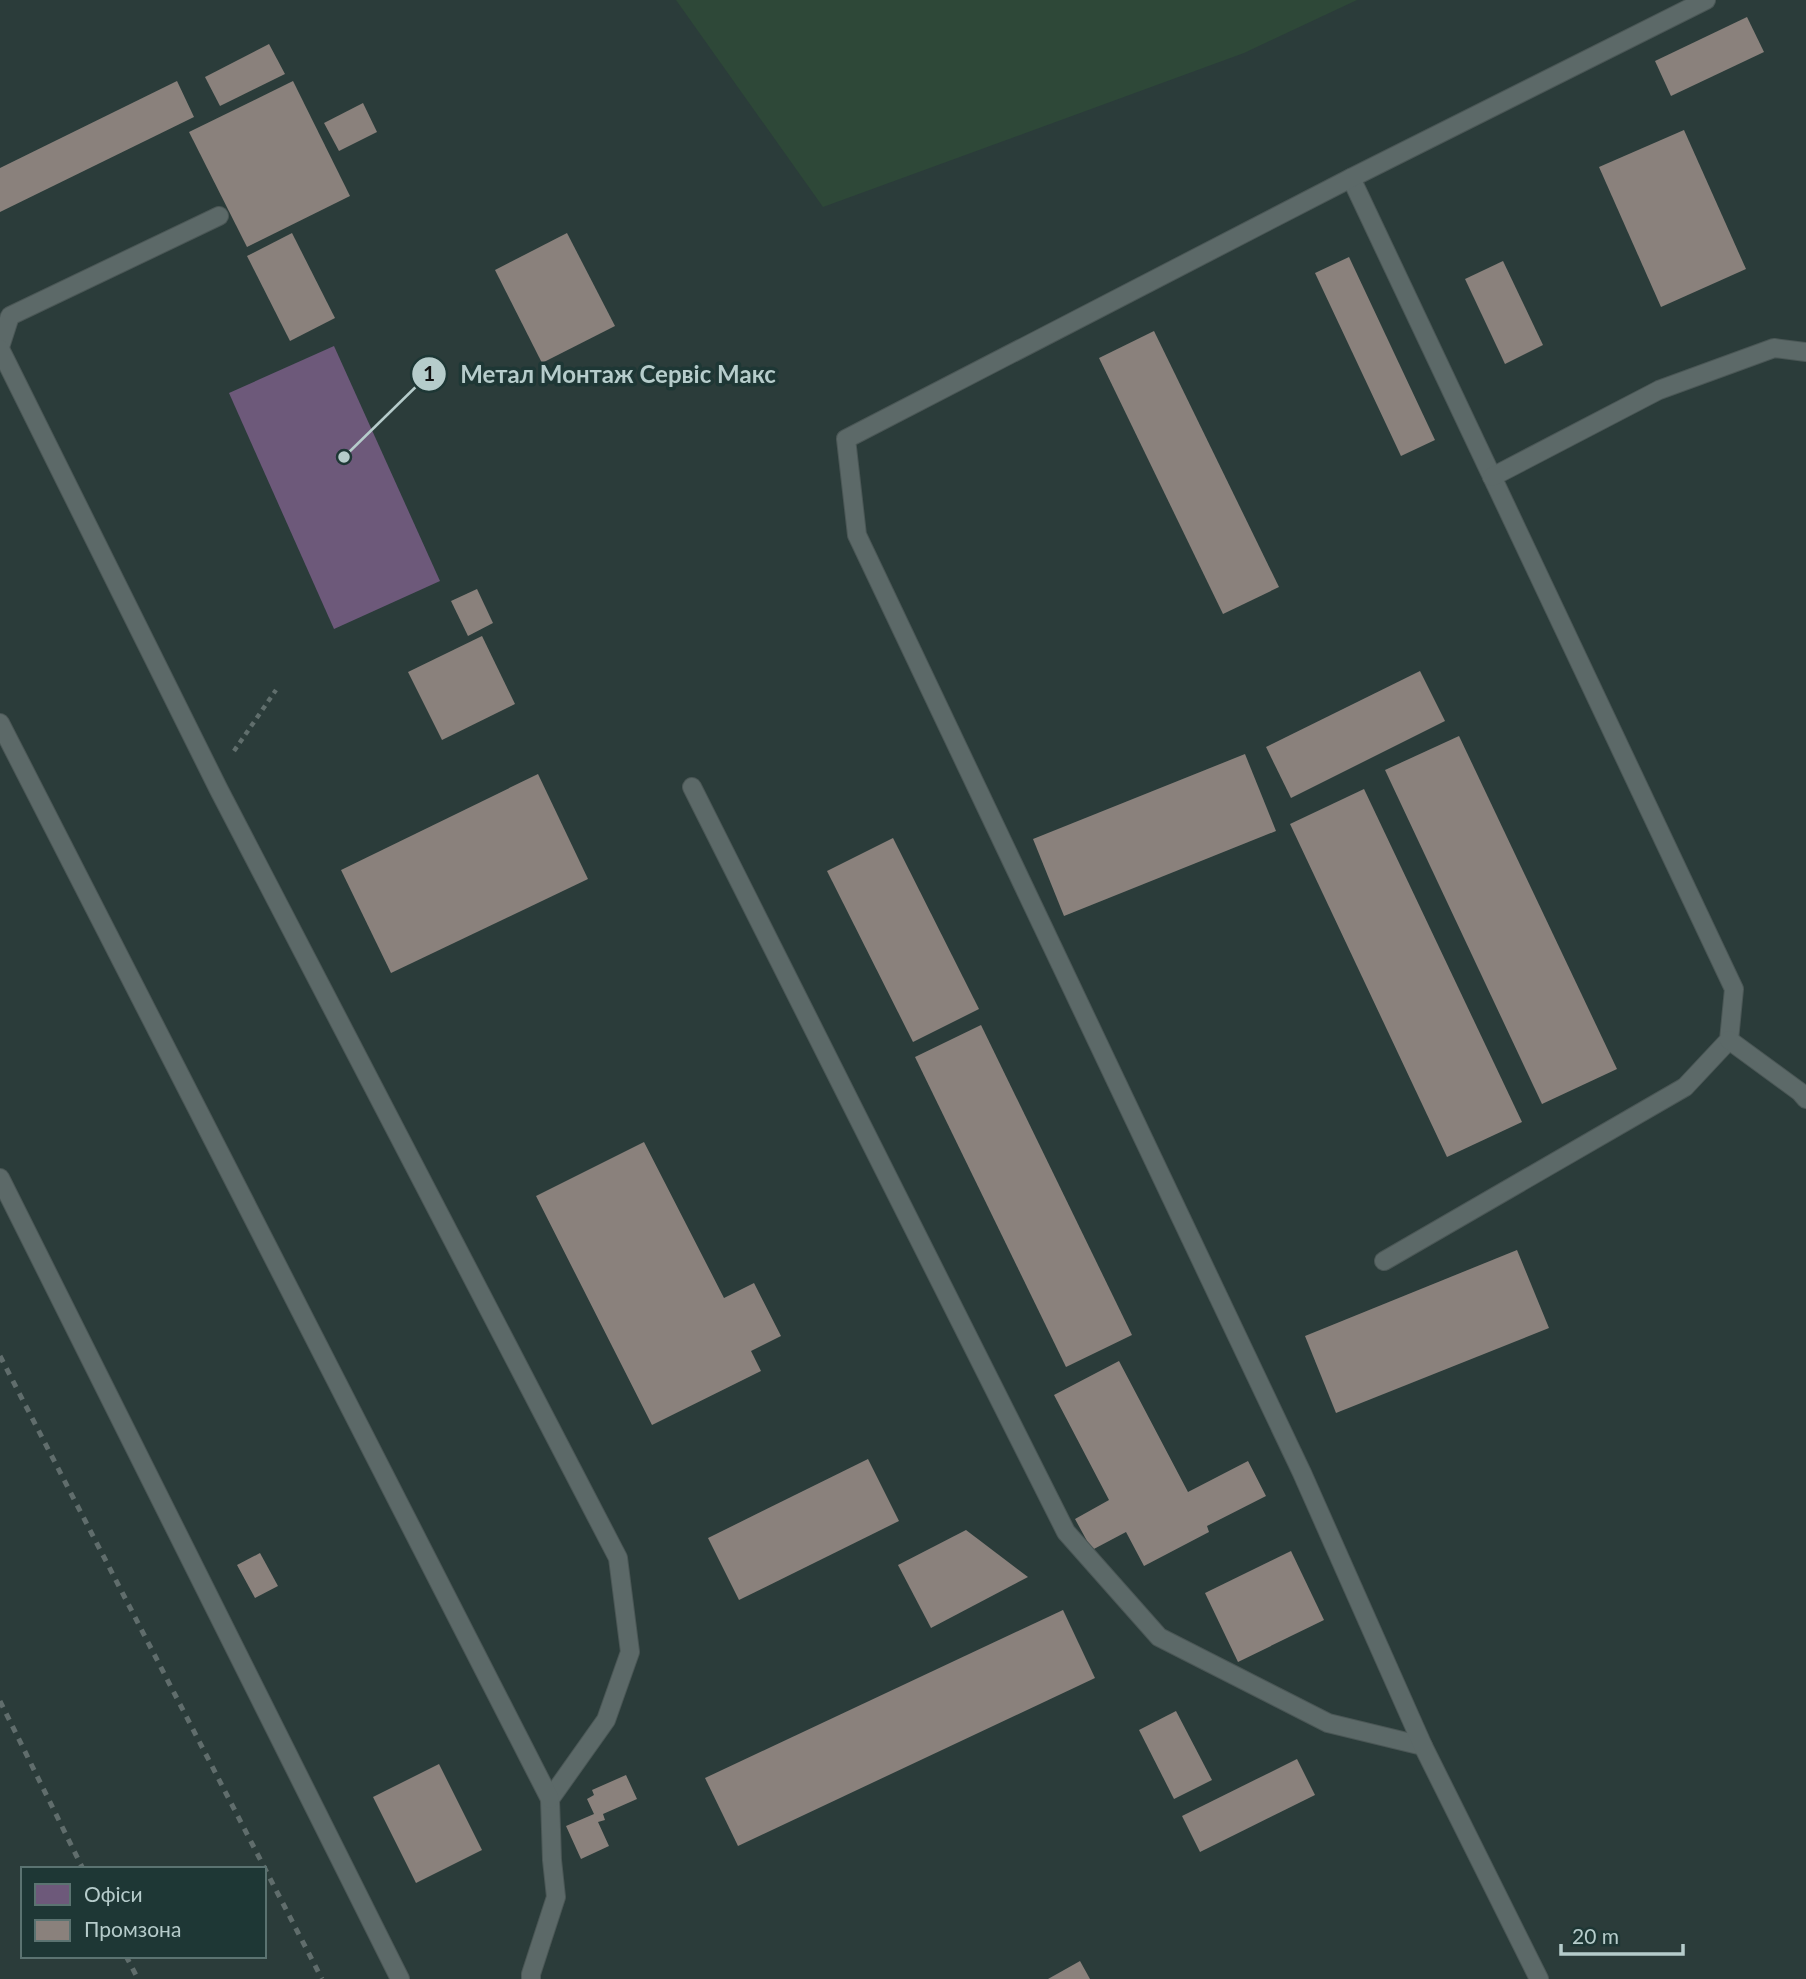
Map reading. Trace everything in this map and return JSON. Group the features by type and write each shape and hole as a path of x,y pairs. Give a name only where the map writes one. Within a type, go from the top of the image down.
{"lane":[{"path":"1539,1979 1423,1745 1302,1473 857,536 846,439 1351,178 1706,0"},
{"path":"1351,178 1734,989 1730,1040 1685,1087 1384,1261"},
{"path":"219,216 5,312 0,348 219,790 618,1558 630,1652 606,1720 550,1799"},
{"path":"1492,477 1659,390 1774,348 1806,352"},
{"path":"0,723 550,1799 556,1897 531,1979"},
{"path":"692,787 1066,1532 1160,1637 1328,1723 1423,1745"},
{"path":"1730,1040 1806,1099"},
{"path":"0,1178 400,1979"}],"path":[{"path":"228,761 276,690"}],"green space":[{"path":"676,0 1357,0 1244,53 823,207"}],"building: Офіси":[{"path":"334,346 440,581 334,629 229,393"}],"building: Промзона":[{"path":"1747,17 1764,52 1671,96 1655,61"},
{"path":"269,44 285,74 220,106 205,77"},
{"path":"177,81 194,117 0,212 0,168"},
{"path":"293,81 350,196 247,247 189,132"},
{"path":"363,103 377,132 339,151 324,123"},
{"path":"1684,130 1746,269 1661,307 1599,167"},
{"path":"292,233 335,318 290,341 247,256"},
{"path":"567,233 615,326 542,363 495,270"},
{"path":"1349,257 1435,440 1401,456 1315,273"},
{"path":"1503,261 1543,345 1505,364 1465,279"},
{"path":"1154,331 1279,587 1223,614 1099,358"},
{"path":"477,589 493,623 468,636 451,601"},
{"path":"482,636 515,704 442,740 408,672"},
{"path":"1420,671 1445,721 1291,798 1266,747"},
{"path":"1459,736 1617,1069 1542,1104 1385,770"},
{"path":"1245,754 1276,831 1064,916 1033,839"},
{"path":"538,774 588,879 391,973 341,870"},
{"path":"1364,789 1522,1122 1447,1157 1290,824"},
{"path":"893,838 979,1009 913,1042 827,871"},
{"path":"981,1025 1132,1335 1066,1367 915,1057"},
{"path":"644,1142 724,1298 754,1283 781,1336 751,1351 761,1371 652,1425 536,1196"},
{"path":"1517,1250 1549,1328 1336,1413 1305,1336"},
{"path":"1119,1361 1188,1492 1248,1461 1266,1496 1207,1526 1209,1532 1144,1566 1126,1532 1092,1550 1075,1519 1109,1500 1054,1395"},
{"path":"868,1459 899,1521 739,1600 708,1538"},
{"path":"966,1530 1028,1577 931,1628 898,1565"},
{"path":"1291,1551 1324,1620 1238,1662 1205,1593"},
{"path":"260,1553 278,1586 255,1598 237,1565"},
{"path":"1063,1610 1095,1678 738,1846 705,1778"},
{"path":"1176,1711 1212,1780 1174,1799 1139,1730"},
{"path":"1297,1759 1315,1795 1200,1852 1182,1816"},
{"path":"439,1764 482,1850 416,1883 373,1797"},
{"path":"626,1775 637,1799 603,1814 605,1820 598,1822 609,1846 581,1859 566,1826 594,1814 587,1799 594,1795 592,1790"},
{"path":"1080,1961 1090,1979 1048,1979"}],"railway":[{"path":"0,1356 264,1867"},
{"path":"0,1701 82,1867"},
{"path":"266,1871 322,1979"},
{"path":"127,1958 138,1979"}],"place":[{"name":"Метал Монтаж Сервіс Макс","path":"344,457"}]}
